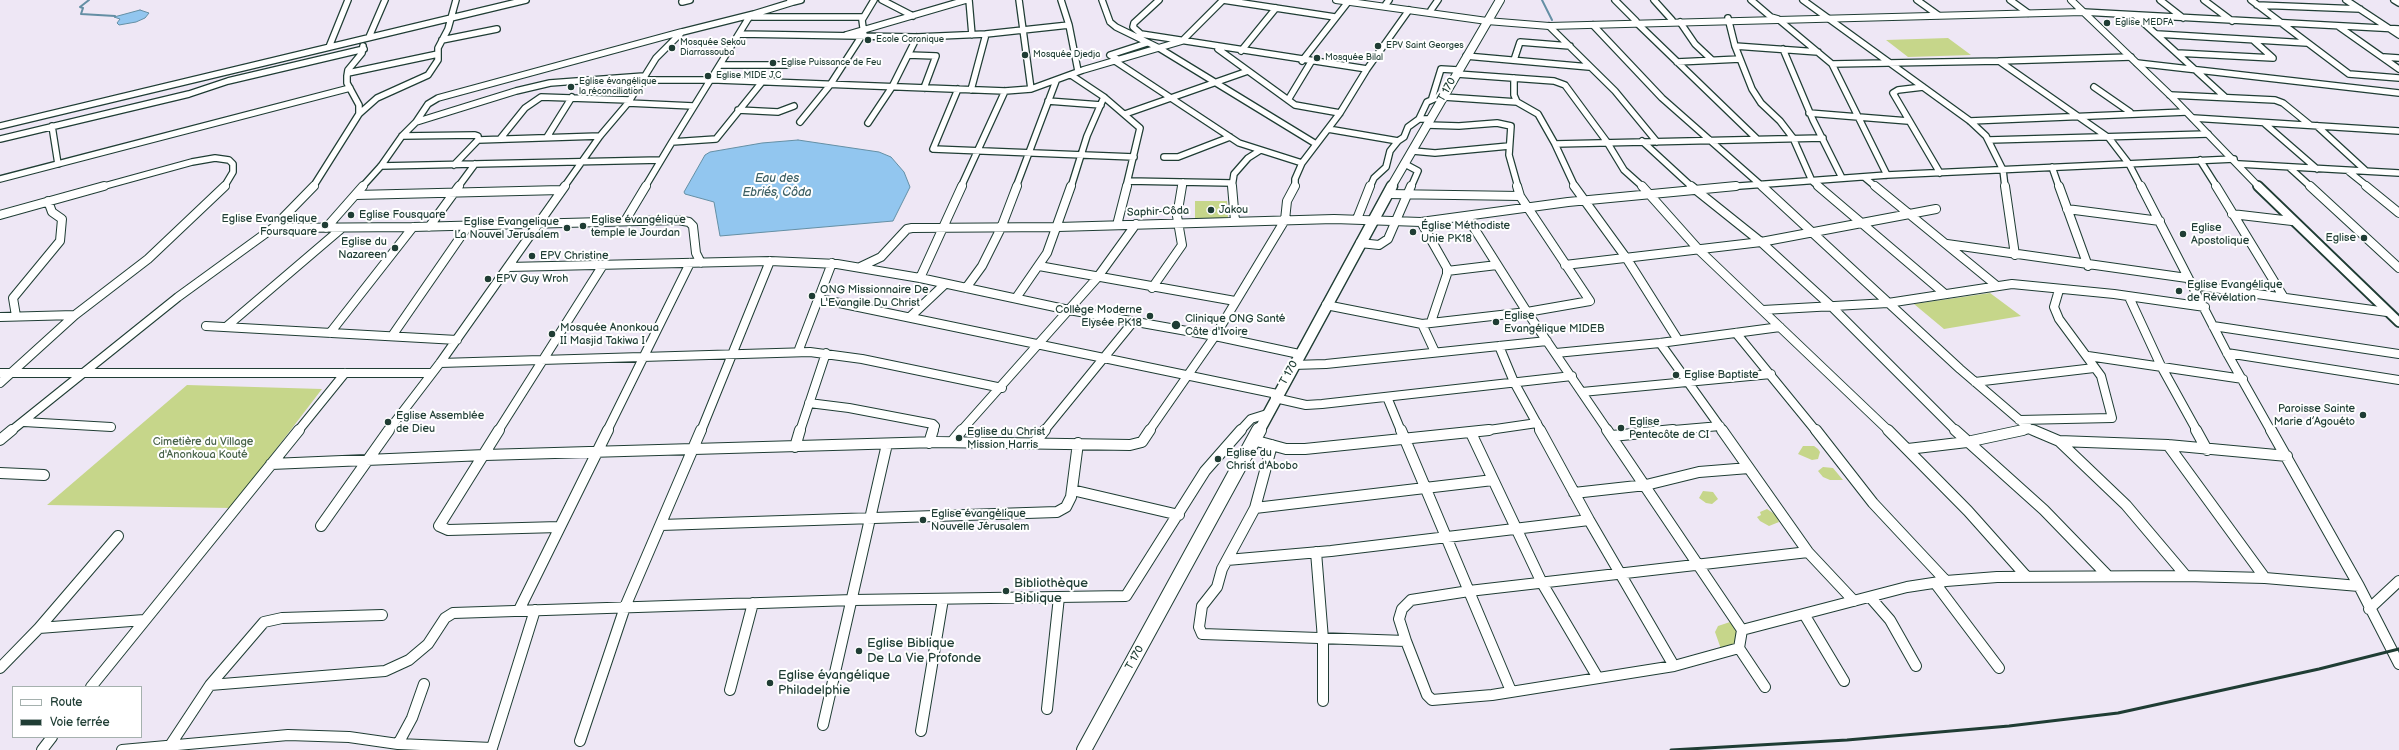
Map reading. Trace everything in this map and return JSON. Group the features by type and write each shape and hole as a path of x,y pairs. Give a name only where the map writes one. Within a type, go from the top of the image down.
{"main road":[{"name":"T 170","path":"1084,750 1183,572 1276,396 1373,219 1413,151 1426,121 1439,98 1458,72 1500,0"}],"street":[{"path":"329,47 348,0"},
{"path":"370,37 385,0"},
{"path":"0,440 178,297 273,228 315,185 359,114 377,98 428,75 438,60 442,40 452,18 456,0"},
{"path":"496,7 498,0"},
{"path":"0,126 526,0"},
{"path":"682,2 690,0"},
{"path":"326,228 382,166 402,136 416,122 428,104 446,96 682,32 753,15 791,1 801,0"},
{"path":"800,122 830,84 862,37 863,30 861,25 863,17 874,0"},
{"path":"882,0 912,16"},
{"path":"936,0 947,5"},
{"path":"836,38 968,0 972,35"},
{"path":"1018,0 1031,89"},
{"path":"1061,0 1069,25 1078,71"},
{"path":"1102,0 1112,24 1159,48 1316,144"},
{"path":"1159,0 1134,23 1133,27 1141,34 1367,70"},
{"path":"416,122 516,91 550,83 643,78 1005,91 1031,89 1056,81 1078,71 1117,61 1182,41 1223,0 1335,17"},
{"path":"1336,0 1487,20 1549,26 1637,23 1672,20 1778,19 2026,11 2082,11 2136,16 2399,29"},
{"path":"1356,0 1387,2 1487,20 1561,24 1680,22 1771,17 1824,17"},
{"path":"1431,10 1438,0"},
{"path":"1615,0 1757,139"},
{"path":"1654,0 1672,20"},
{"path":"1751,0 1771,17 1778,19 1832,64 1887,174"},
{"path":"1803,0 1824,17 1970,121 1989,140 2003,170 2015,255"},
{"path":"1916,0 1936,14"},
{"path":"2010,0 2026,11"},
{"path":"2070,0 2170,95 2292,221 2399,322"},
{"path":"2160,0 2184,18"},
{"path":"2204,0 2232,21"},
{"path":"2251,0 2353,76 2366,89"},
{"path":"2346,0 2399,35"},
{"path":"2394,0 2399,3"},
{"path":"1302,60 1348,2"},
{"path":"2257,5 2360,9"},
{"path":"1241,51 1276,8"},
{"path":"271,464 485,455 952,442 1035,442 1130,445 1142,442 1189,376 1215,336 1285,220 1287,201 1295,188 1295,179 1302,163 1340,113 1367,70 1409,10"},
{"path":"753,15 863,17"},
{"path":"625,221 693,106 739,34 753,15"},
{"path":"2136,16 2225,97"},
{"path":"1729,19 1735,46 1757,99 1780,122 1793,138 1812,181 1945,294"},
{"path":"1680,22 1695,44 1712,60"},
{"path":"739,34 836,38 917,37 986,34 1069,25"},
{"path":"1593,25 1662,98 1713,141 1888,303 1975,382 2030,429 2059,441 2168,445 2206,450 2287,456"},
{"path":"1549,26 1623,100 1658,142"},
{"path":"2338,26 2399,69"},
{"path":"442,40 497,30"},
{"path":"321,526 366,461 457,340 580,163 628,101 656,58 682,32"},
{"path":"971,90 986,34"},
{"path":"2156,34 2307,43"},
{"path":"868,123 892,87 917,37"},
{"path":"358,40 364,49"},
{"path":"2177,53 2273,58 2253,40"},
{"path":"1514,60 1520,42 1570,46"},
{"path":"1147,43 1110,55 1230,137 1259,151 1302,163"},
{"path":"1735,46 1818,52"},
{"path":"1216,47 1288,100 1300,107 1340,113"},
{"path":"359,114 359,105 347,83 348,73 364,49"},
{"path":"0,139 189,94 228,81 364,49"},
{"path":"1783,49 1810,113 1823,138 1829,155 1842,178"},
{"path":"348,73 438,54"},
{"path":"908,55 936,56 924,88"},
{"path":"1466,56 1589,67"},
{"path":"1832,64 1891,64 2131,57"},
{"path":"2383,57 2399,58"},
{"path":"1677,62 1740,59"},
{"path":"1999,61 2074,115 2109,138 2129,164 2160,221 2187,278 2205,307 2227,353 2287,456 2359,586 2369,609 2399,664"},
{"path":"1288,100 1311,62"},
{"path":"2137,63 2194,68 2399,93"},
{"path":"720,65 788,65"},
{"path":"1678,340 1627,259 1570,181 1555,144 1538,114 1517,102 1439,98 1441,69 1514,78 1554,81 1565,85 1607,142 1624,170 1650,194 1699,250 1908,449 1968,511 2026,576"},
{"path":"1125,114 1248,71"},
{"path":"1071,75 1125,114 1140,128 1117,224"},
{"path":"2353,76 2399,78"},
{"path":"1514,78 1514,95 1517,102"},
{"path":"966,288 982,266 1001,228 1056,81"},
{"path":"672,142 716,139 762,82"},
{"path":"1923,87 1904,88 1893,92 1908,121 1940,173"},
{"path":"2094,87 2130,112"},
{"path":"0,179 350,88"},
{"path":"958,89 933,149 978,152 1134,157"},
{"path":"920,278 1005,91"},
{"path":"2170,95 2279,101 2313,126 2366,171"},
{"path":"500,139 511,122 534,101 546,96 693,106"},
{"path":"548,137 572,97"},
{"path":"1016,298 1040,266 1058,227 1093,118 1104,98"},
{"path":"1048,101 1101,105"},
{"path":"738,110 778,112 794,106"},
{"path":"1970,121 2130,112 2186,112"},
{"path":"1810,113 1908,121"},
{"path":"2193,118 2399,131"},
{"path":"1326,305 1422,324 1527,312 1590,301 1565,266 1520,196 1513,175 1509,146 1512,131 1511,126 1507,124 1459,126 1426,121 1408,127 1404,137 1398,141 1390,151 1386,167 1370,186 1357,219"},
{"path":"2264,123 2317,169"},
{"path":"52,126 58,164"},
{"path":"1328,129 1398,141"},
{"path":"1989,140 2109,138 2208,134"},
{"path":"402,136 475,135 478,136 478,140"},
{"path":"454,165 478,140 600,136"},
{"path":"1164,157 1178,158 1230,137"},
{"path":"1555,144 1823,138"},
{"path":"1642,141 1695,190 1761,242 1831,306 1967,442 2033,500 2108,576"},
{"path":"1413,151 1439,153 1509,146"},
{"path":"1235,221 1232,183 1234,174 1241,165 1259,151"},
{"path":"0,215 192,162 215,158 229,160 233,164 232,172 224,188 148,259 76,315 0,383"},
{"path":"382,166 580,163 661,160"},
{"path":"2200,160 2282,296"},
{"name":"Saphir-Côda","path":"860,267 881,257 907,229 943,227 1058,227 1177,222 1357,219 1421,222 1467,218 1527,208 1586,201 1760,184 1887,174 1940,173 2200,160 2290,168 2399,173"},
{"path":"429,227 475,164"},
{"path":"1360,243 1378,245 1385,242 1403,208 1406,195 1418,172 1415,168 1405,164"},
{"path":"2052,167 2088,266"},
{"path":"2290,168 2399,268"},
{"path":"2348,170 2399,213"},
{"path":"1864,176 1997,286"},
{"path":"1128,181 1232,183"},
{"path":"1152,288 1182,245 1177,222 1183,182"},
{"path":"356,195 561,190"},
{"path":"1388,194 1520,196"},
{"path":"16,316 13,298 60,241 62,219 52,212 48,201"},
{"path":"2068,208 2160,221"},
{"path":"1565,266 1761,242 1936,209"},
{"path":"2232,214 2292,221"},
{"path":"1467,218 1527,312 1572,376 1742,630 1739,648 1765,687"},
{"path":"273,228 429,227 678,220 689,222 696,233 696,253 701,263"},
{"path":"1421,222 1447,272 1431,322"},
{"path":"952,442 1002,388 1037,345 1097,278 1136,224"},
{"path":"392,336 468,226"},
{"path":"330,333 413,227"},
{"path":"226,327 342,228"},
{"path":"1947,244 2088,266 2187,278"},
{"path":"2391,260 2399,261"},
{"path":"508,267 770,261 832,263 920,278 1069,310 1215,336 1299,354"},
{"path":"580,741 625,607 693,450 770,261"},
{"path":"519,610 690,263"},
{"path":"798,352 812,312 820,299 832,263"},
{"path":"559,527 448,530 439,526 603,265"},
{"path":"1447,272 1497,265"},
{"path":"1040,266 1152,288 1235,301"},
{"path":"910,317 945,284"},
{"path":"1763,310 1888,303 2019,284 2205,307"},
{"path":"2192,285 2282,296 2387,312"},
{"path":"2019,420 2112,418 2101,376 2094,368 2088,356 2059,319 2054,307 2059,290"},
{"path":"2129,297 2161,366 2206,450"},
{"path":"820,299 1189,376 1306,404 1322,404 1572,376"},
{"path":"0,317 76,315"},
{"path":"1035,442 1133,322"},
{"path":"1422,324 1435,352"},
{"path":"206,326 457,340"},
{"path":"2213,326 2399,354"},
{"path":"1556,353 1660,343 1780,327"},
{"path":"1736,333 1772,374 1857,483 1940,582 1999,668"},
{"path":"1294,365 1326,364 1547,341"},
{"path":"1660,343 1808,552 1854,601"},
{"path":"1499,346 1514,382 1574,493 1620,575 1674,666"},
{"path":"440,363 798,352 826,353 862,358 1002,388"},
{"path":"795,447 826,353"},
{"path":"2227,353 2399,380"},
{"path":"2088,356 2243,379"},
{"path":"1975,382 2094,368"},
{"path":"0,373 432,373"},
{"path":"92,686 345,373"},
{"path":"1582,392 1772,374"},
{"path":"1387,397 1511,691"},
{"path":"809,403 850,408 933,424 935,426 929,443"},
{"path":"210,685 385,671 409,660 428,644 446,618 453,613 853,600 1122,597 1129,594 1206,471 1250,419 1267,414"},
{"path":"24,422 111,427"},
{"path":"1253,440 1272,446 1295,450 1406,440 1537,424"},
{"path":"1612,436 1720,426"},
{"path":"1908,449 1967,442 2030,429"},
{"path":"1471,433 1542,583 1598,678"},
{"path":"2059,441 2126,505 2186,576"},
{"path":"661,525 1057,512 1066,507 1072,490 1078,443"},
{"path":"823,725 872,517 887,444"},
{"path":"2168,445 2266,578"},
{"path":"1272,446 1255,508 1222,569 1217,587 1202,606 1199,627 1202,634 1406,641"},
{"path":"1574,493 1646,486 1699,472 1749,468"},
{"path":"0,472 44,475"},
{"path":"1255,508 1493,480"},
{"path":"1072,490 1179,515"},
{"path":"1227,560 1316,552 1516,527 1589,520"},
{"path":"0,668 39,628 118,536"},
{"path":"1316,552 1322,639 1323,701"},
{"path":"1739,648 1674,666 1492,695 1432,700 1427,695 1399,619 1406,603 1411,600 1468,591 1700,566 1808,552"},
{"path":"1742,630 1907,587 1940,582 2026,576 2186,576 2266,578 2359,586"},
{"path":"2369,609 2399,581"},
{"path":"1047,709 1059,597"},
{"path":"1870,597 1880,611 1890,620 1916,666"},
{"path":"921,731 943,598"},
{"path":"730,690 752,603"},
{"path":"122,750 171,744 288,735 348,737 398,744 492,748 535,610"},
{"path":"1804,614 1844,681"},
{"path":"171,744 187,717 210,685 264,622 282,618 382,615"},
{"path":"39,628 144,620"},
{"path":"398,744 412,718 424,684"},
{"path":"42,750 51,738"}],"green space":[{"path":"1948,38 1971,55 1908,57 1886,40"},
{"name":"Jakou","path":"1195,201 1227,201 1228,218 1195,219"},
{"path":"1990,293 2021,316 1944,329 1914,304"},
{"name":"Cimetière du Village d'Anonkoua Kouté","path":"187,385 322,389 231,508 47,505"},
{"path":"1803,446 1814,446 1818,449 1820,452 1818,459 1812,460 1798,454"},
{"path":"1823,467 1833,468 1843,480 1830,480 1823,477 1818,471"},
{"path":"1703,491 1713,492 1718,499 1712,504 1706,503 1699,498"},
{"path":"1767,509 1776,515 1779,522 1769,526 1760,521 1757,517 1761,515 1760,512"},
{"path":"1733,621 1739,630 1734,646 1721,649 1715,632 1718,626"}],"water":[{"path":"140,10 149,13 145,18 136,22 119,25 117,23 120,19 114,17"},
{"name":"Eau des Ebriés, Côda","path":"798,140 879,152 891,157 904,172 910,187 893,221 720,236 714,202 685,194 684,192 705,155 710,152 762,143"}],"waterway":[{"path":"89,0 80,7 83,8 81,14 115,16"},
{"path":"1542,0 1552,20"}],"railway":[{"path":"1671,750 1847,740 2009,726 2118,713 2319,669 2399,649"}],"place":[{"name":"Eglise MEDFA","path":"2107,23"},
{"name":"Ecole Coranique","path":"868,40"},
{"name":"EPV Saint Georges","path":"1378,46"},
{"name":"Mosquée Sekou Diarrassouba","path":"672,48"},
{"name":"Mosquée Djedja","path":"1025,55"},
{"name":"Mosquée Bilal","path":"1317,58"},
{"name":"Eglise Puissance de Feu","path":"773,63"},
{"name":"Eglise MIDE J.C","path":"708,76"},
{"name":"Eglise évangélique la réconciliation","path":"571,87"},
{"name":"Jakou","path":"1211,210"},
{"name":"Eglise Fousquare","path":"351,215"},
{"name":"Eglise Evangelique Foursquare","path":"325,225"},
{"name":"Eglise évangélique temple le Jourdan","path":"583,226"},
{"name":"Eglise Evangelique La Nouvel Jerusalem","path":"567,228"},
{"name":"Église Méthodiste Unie PK18","path":"1413,232"},
{"name":"Eglise Apostolique","path":"2183,234"},
{"name":"Eglise","path":"2364,238"},
{"name":"Eglise du Nazareen","path":"395,248"},
{"name":"EPV Christine","path":"532,256"},
{"name":"EPV Guy Wroh","path":"488,279"},
{"name":"Eglise Evangélique de Révélation","path":"2179,291"},
{"name":"ONG Missionnaire De L'Evangile Du Christ","path":"812,296"},
{"name":"Collège Moderne Elysée PK18","path":"1150,316"},
{"name":"Eglise Evangélique MIDEB","path":"1496,322"},
{"name":"Clinique ONG Santé Côte d'Ivoire","path":"1176,325"},
{"name":"Mosquée Anonkoua II Masjid Takiwa I","path":"552,334"},
{"name":"Eglise Baptiste","path":"1676,375"},
{"name":"Paroisse Sainte Marie d’Agouéto","path":"2363,415"},
{"name":"Eglise Assemblée de Dieu","path":"388,422"},
{"name":"Eglise Pentecôte de CI","path":"1621,428"},
{"name":"Eglise du Christ Mission Harris","path":"959,438"},
{"name":"Eglise du Christ d'Abobo","path":"1218,459"},
{"name":"Eglise évangélique Nouvelle Jérusalem","path":"923,520"},
{"name":"Bibliothèque Biblique","path":"1006,591"},
{"name":"Eglise Biblique De La Vie Profonde","path":"859,651"},
{"name":"Eglise évangélique Philadelphie","path":"770,683"}]}
